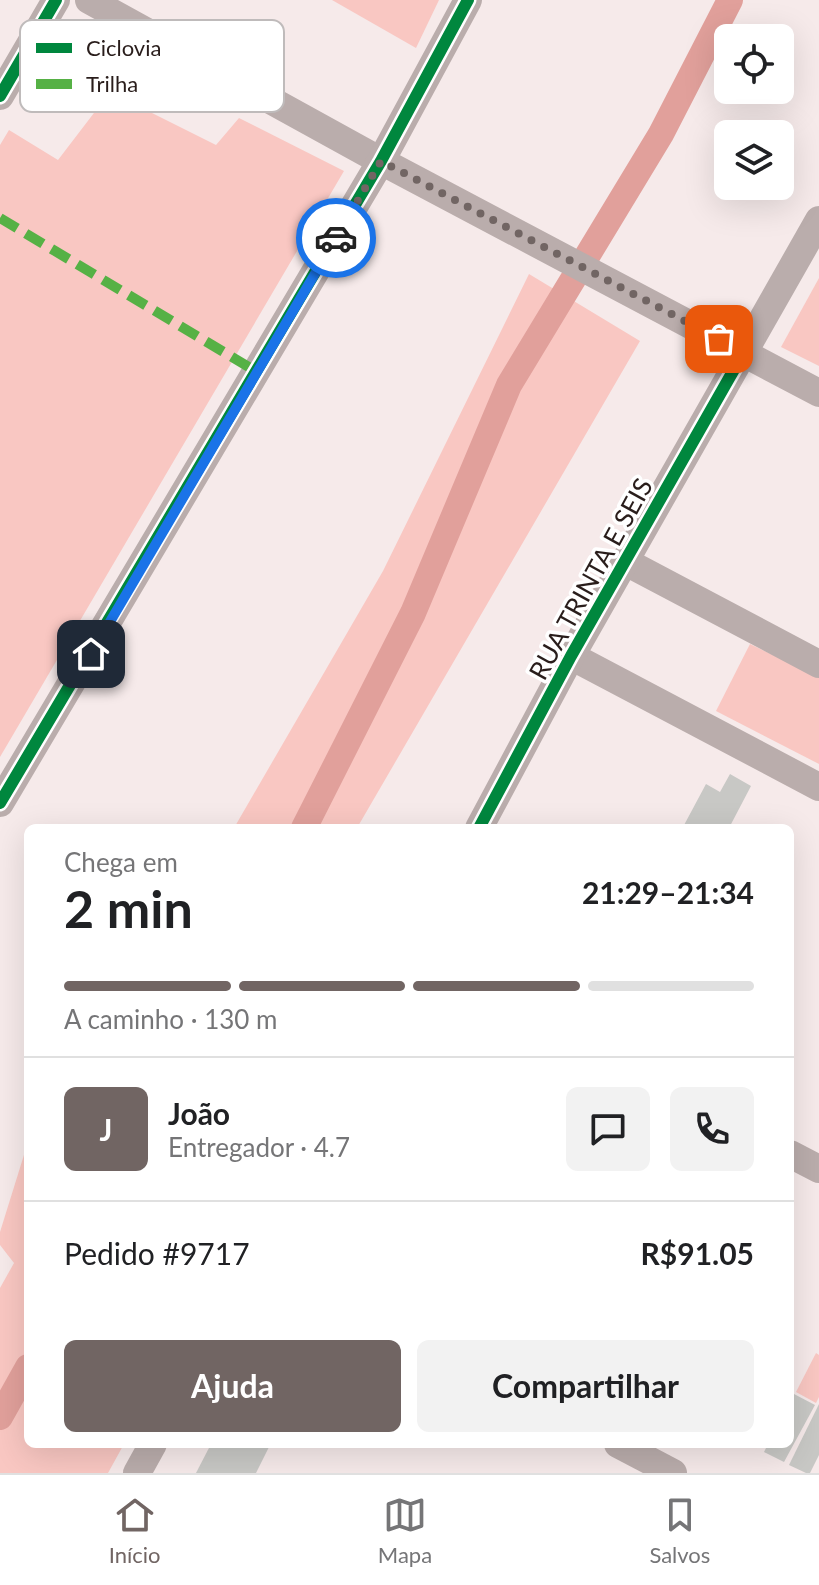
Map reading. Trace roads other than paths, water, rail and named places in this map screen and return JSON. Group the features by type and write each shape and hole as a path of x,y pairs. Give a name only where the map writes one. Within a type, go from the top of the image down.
{"street":[{"path":"44,20 56,0"},
{"path":"89,0 125,20"},
{"path":"0,803 381,161 468,0"},
{"path":"0,96 20,62"},
{"path":"284,108 819,393"},
{"name":"RUA TRINTA E SEIS","path":"481,824 571,656 819,220"},
{"path":"626,562 819,664"},
{"path":"571,656 819,787"},
{"path":"794,1156 819,1169"},
{"path":"137,1473 151,1448"},
{"path":"626,1448 673,1473"}],"waterway":[{"path":"306,824 413,613 509,385 661,134 730,0"},
{"path":"0,1417 24,1374"}]}
